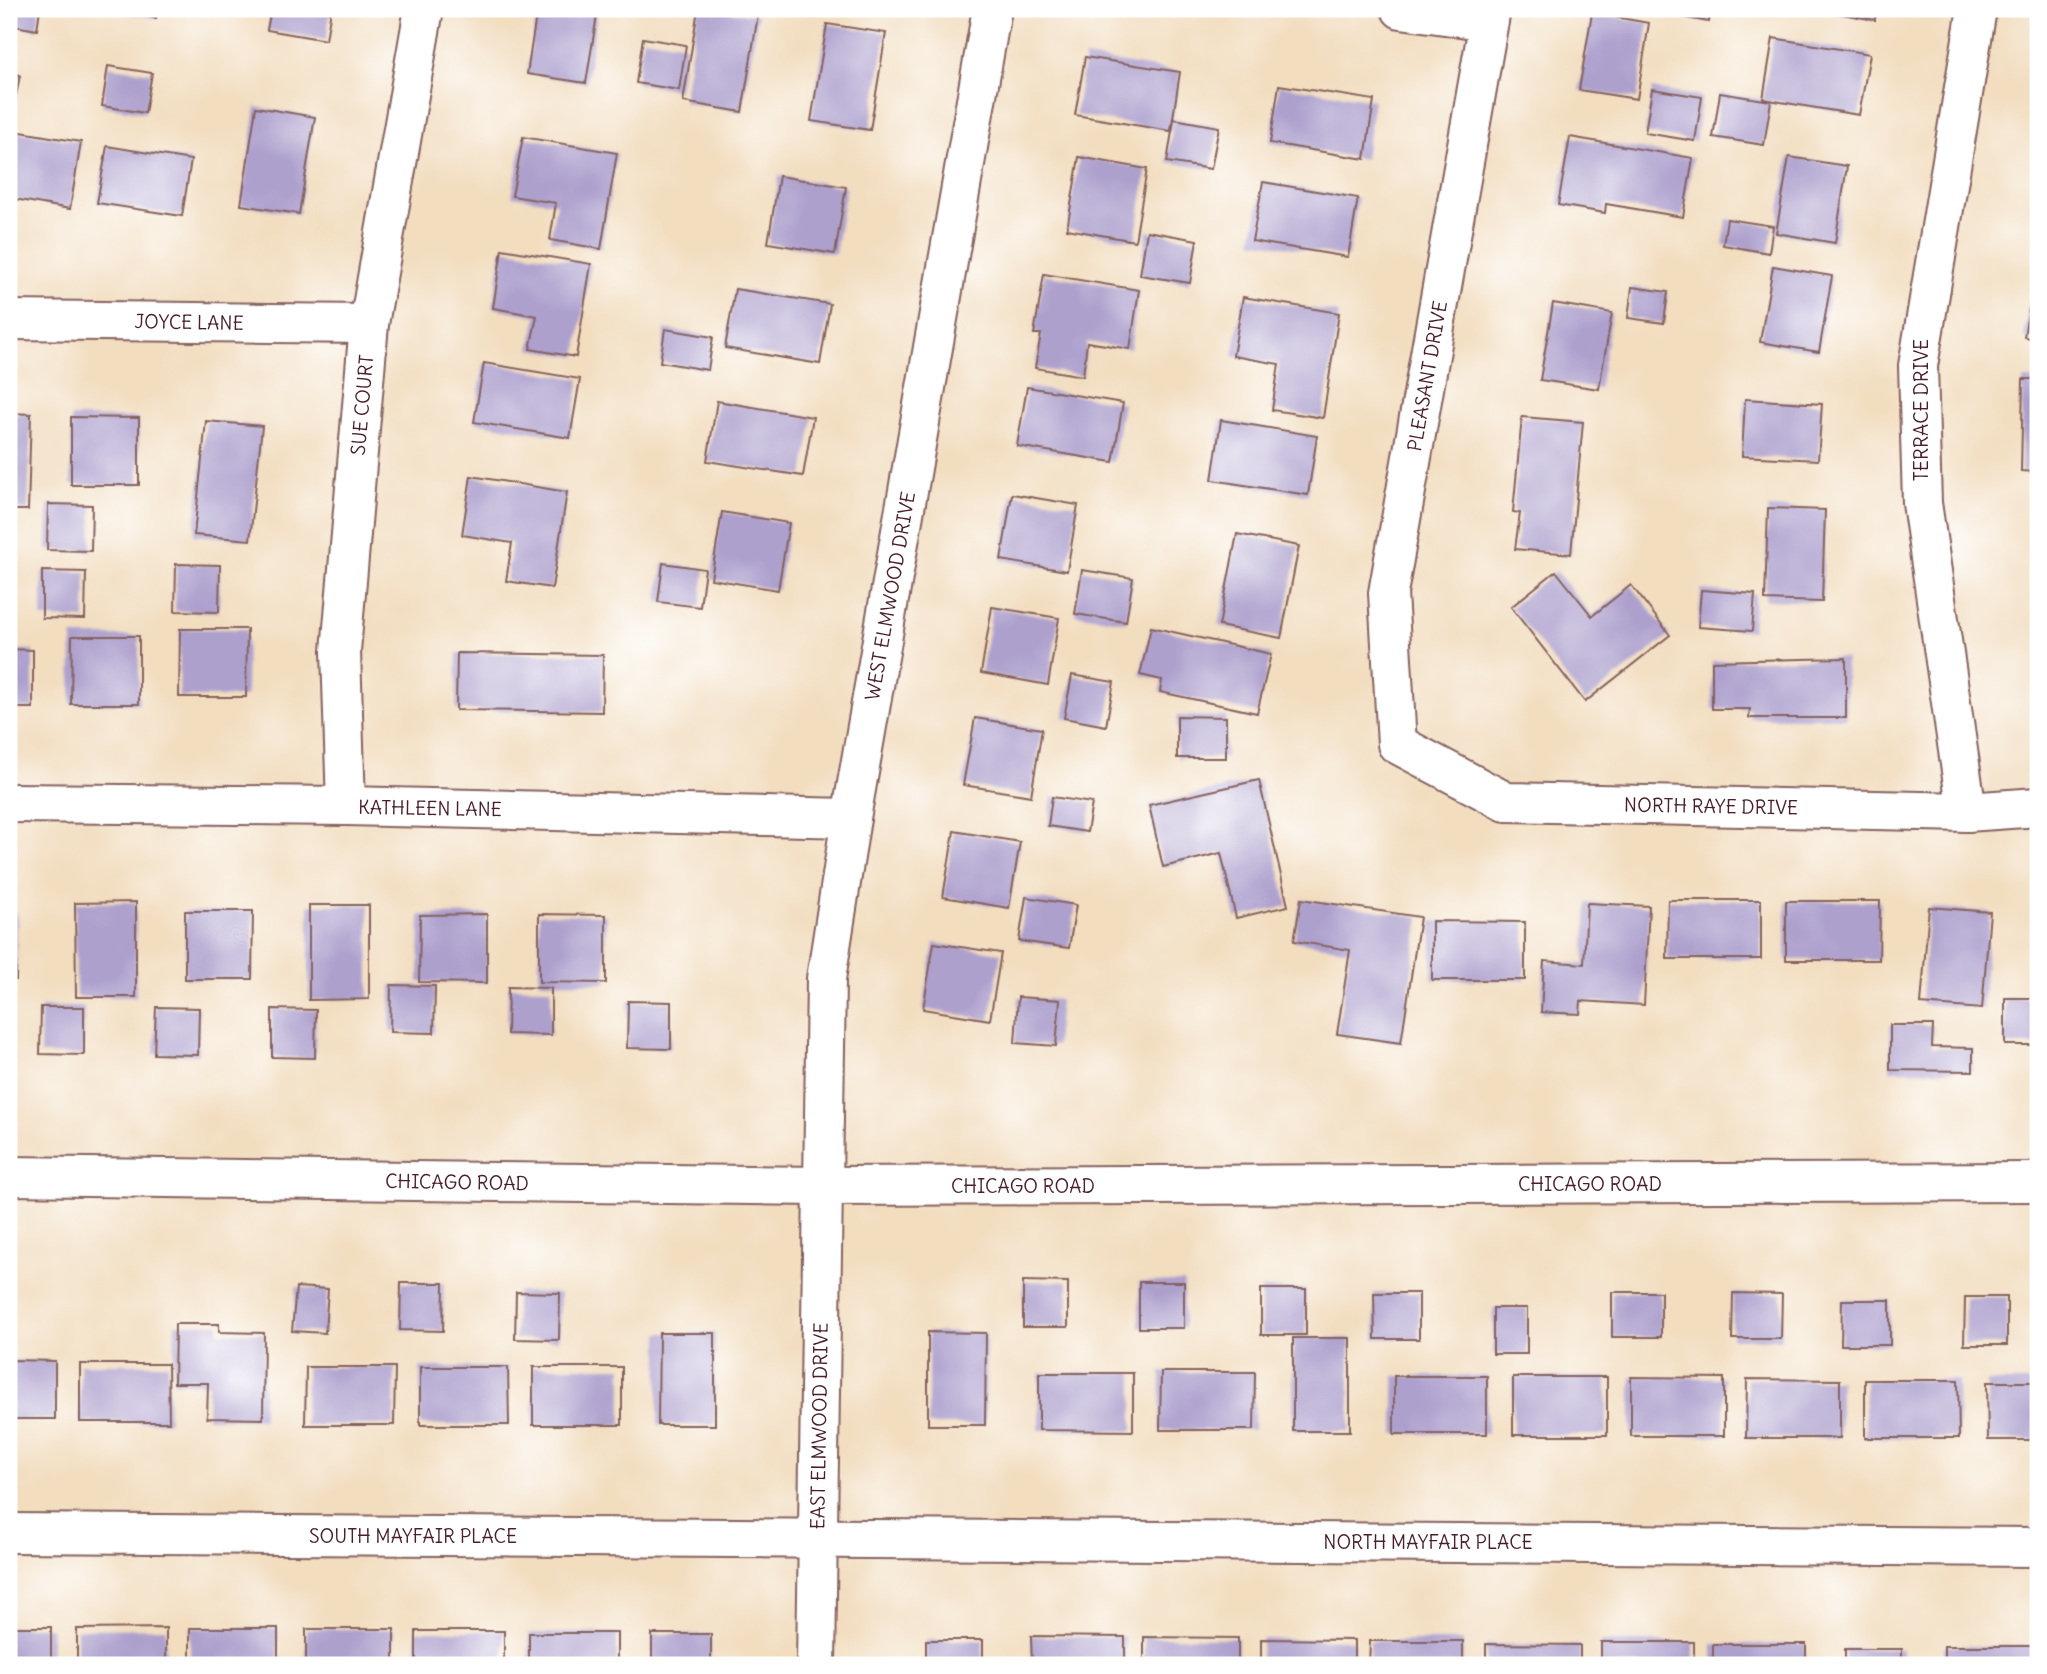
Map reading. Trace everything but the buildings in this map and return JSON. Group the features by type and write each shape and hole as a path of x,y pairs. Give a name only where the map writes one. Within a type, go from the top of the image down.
{"street":[{"name":"SUE COURT","path":"346,806 341,651 369,324 424,9"},
{"name":"WEST ELMWOOD DRIVE","path":"824,1186 826,979 851,818 992,9"},
{"path":"1401,9 1490,15"},
{"name":"TERRACE DRIVE","path":"1967,812 1922,503 1918,443 1918,366 1977,9"},
{"name":"PLEASANT DRIVE","path":"1398,744 1388,593 1490,15"},
{"name":"JOYCE LANE","path":"9,320 369,324"},
{"name":"NORTH RAYE DRIVE","path":"1398,744 1506,802 1967,812 2038,807"},
{"name":"KATHLEEN LANE","path":"9,803 346,806 851,818"},
{"name":"CHICAGO ROAD","path":"9,1176 824,1186 2038,1182"},
{"name":"EAST ELMWOOD DRIVE","path":"816,1665 824,1186"},
{"name":"SOUTH MAYFAIR PLACE","path":"9,1533 817,1537"},
{"name":"NORTH MAYFAIR PLACE","path":"817,1537 2038,1547"}]}
